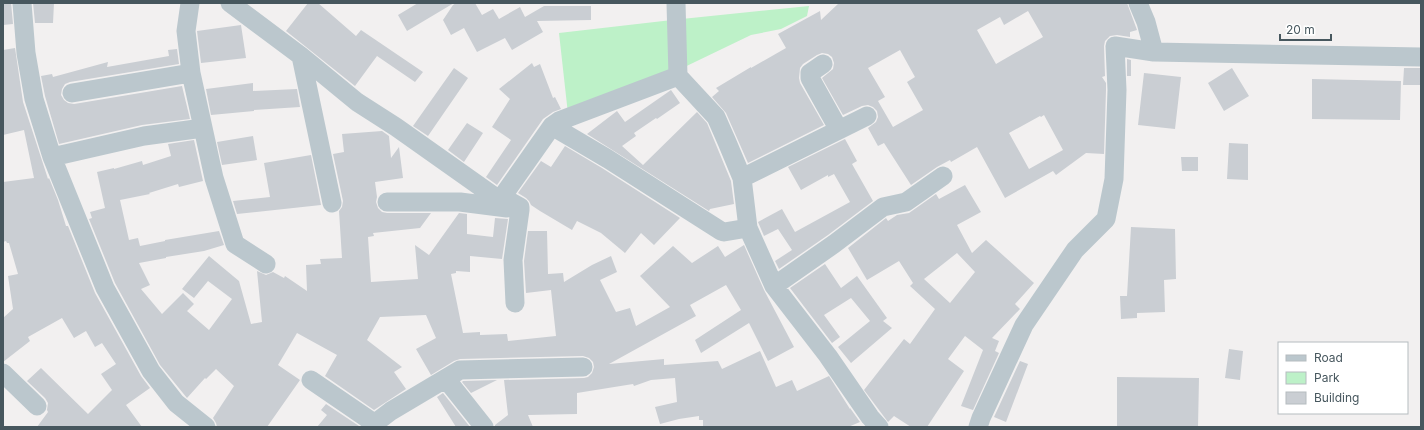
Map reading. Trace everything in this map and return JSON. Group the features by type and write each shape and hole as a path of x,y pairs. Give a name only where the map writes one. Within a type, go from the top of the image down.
{"street":[{"path":"22,3 26,53 34,99 52,157 105,288 151,371 176,403 206,427"},
{"path":"190,3 186,31 191,73 214,178 235,244 266,264"},
{"path":"230,3 301,56 357,102 396,127 496,197 502,197 520,207 513,260 515,303"},
{"path":"676,3 678,76 716,117 742,178 748,228 774,286 828,356 879,427"},
{"path":"1138,3 1146,22 1154,52"},
{"path":"978,427 1024,326 1075,250 1106,219 1114,179 1117,90 1115,46 1154,52 1421,57"},
{"path":"301,56 332,202"},
{"path":"823,64 812,70 810,73 810,78 840,130"},
{"path":"72,93 191,73"},
{"path":"502,197 552,126 559,121 678,76"},
{"path":"742,178 867,116"},
{"path":"552,126 608,159 721,231 724,232 748,228"},
{"path":"52,157 144,136 203,128"},
{"path":"774,286 834,244 883,207 906,202 943,176"},
{"path":"387,202 460,202 520,210"},
{"path":"311,380 372,425 391,411 460,370 584,367"},
{"path":"3,373 37,406"},
{"path":"446,379 484,427"}],"green space":[{"path":"809,6 807,16 781,29 751,35 670,74 568,114 559,33"}],"building":[{"path":"3,3 11,3 13,24 3,25"},
{"path":"33,3 54,3 53,23 35,23"},
{"path":"308,3 318,3 356,36 361,30 423,72 415,82 377,56 355,86 286,31"},
{"path":"418,3 454,3 407,31 398,15"},
{"path":"456,3 475,3 482,15 493,9 499,19 520,7 525,17 544,6 591,6 591,20 537,21 543,32 512,50 505,38 477,52 464,28 451,35 443,20"},
{"path":"839,3 1127,3 1137,30 1130,32 1130,37 1117,35 1110,36 1105,41 1105,76 1102,77 1106,83 1104,154 1086,153 1056,175 1053,171 1005,198 977,147 951,162 950,160 937,167 911,185 884,143 878,146 868,128 876,122 878,117 877,111 868,105 862,106 843,115 822,78 833,69 834,63 832,57 828,54 822,53 803,64 800,68 799,78 800,83 824,125 748,163 726,113 712,97 719,91 716,88 786,48 778,34 820,11 821,20","holes":["1028,11 1043,37 996,64 977,30 1000,17 1004,25","900,50 915,77 907,82 923,110 893,127 878,101 885,97 868,68","1044,115 1063,150 1029,169 1009,133 1040,116 1041,117"]},
{"path":"241,25 246,58 201,63 197,31"},
{"path":"15,48 23,102 48,179 49,178 58,200 66,226 68,226 95,293 141,376 150,388 126,405 142,427 37,427 48,412 48,403 45,398 27,381 41,368 88,414 112,390 101,374 116,364 102,343 95,347 86,331 74,338 62,318 28,337 30,341 3,362 3,318 13,309 8,276 18,274 9,243 6,241 3,242 3,182 34,178 24,130 3,135 3,50"},
{"path":"177,49 179,64 70,82 65,84 61,95 68,103 74,104 182,86 190,119 142,125 59,144 45,96 41,76 52,74 53,77 108,62 107,67 169,56 168,50"},
{"path":"1127,59 1131,60 1131,76 1127,76"},
{"path":"532,63 534,67 540,64 553,98 555,97 561,109 553,112 543,119 497,185 486,177 511,140 492,127 510,99 499,89"},
{"path":"454,68 468,78 428,136 413,126"},
{"path":"1232,68 1249,96 1224,111 1208,83"},
{"path":"1404,68 1421,68 1421,85 1403,85"},
{"path":"1144,73 1181,77 1175,129 1138,125"},
{"path":"1312,79 1401,81 1400,120 1312,119"},
{"path":"253,83 253,91 297,89 300,107 211,115 206,89"},
{"path":"671,90 680,103 634,133 636,136 622,146 643,165 697,112 707,123 731,181 734,204 710,209 709,211 587,134 617,111 625,122"},
{"path":"467,123 483,133 464,162 448,150"},
{"path":"382,131 389,136 391,158 399,147 403,178 375,182 377,197 376,202 378,208 382,212 387,213 431,213 420,228 373,233 374,236 368,237 371,282 418,279 415,245 429,255 459,213 467,214 467,234 493,237 495,218 508,219 502,259 470,256 470,272 456,271 456,273 451,274 463,333 480,332 480,335 507,334 508,341 556,336 551,290 526,293 524,261 528,231 547,231 548,274 563,273 564,282 592,265 611,256 617,272 600,280 616,312 630,308 636,326 670,307 640,276 673,246 692,263 718,246 725,257 744,245 764,290 794,347 768,361 749,323 701,353 695,340 741,310 726,285 690,305 696,316 609,364 664,359 664,365 718,361 722,369 760,351 776,387 792,380 797,391 829,376 860,422 848,427 703,427 703,420 699,420 699,416 660,424 655,407 677,402 675,378 651,380 634,386 633,384 577,393 577,414 528,415 533,427 495,427 495,425 508,415 504,380 584,378 588,377 592,373 594,367 593,362 589,358 583,356 460,359 431,375 416,349 436,338 426,315 380,317 367,340 402,367 394,372 406,389 374,410 325,376 337,355 297,333 278,365 300,380 267,427 217,427 213,418 234,386 216,369 206,379 205,378 187,398 160,365 115,283 89,219 92,218 90,212 105,208 97,172 142,161 143,165 171,156 168,144 194,140 203,181 179,187 178,184 149,193 150,194 120,200 129,240 138,238 140,246 165,240 219,231 224,245 204,251 139,263 150,285 141,289 162,314 183,293 194,304 187,311 209,330 232,299 208,281 194,298 182,289 209,256 239,281 251,324 262,322 257,271 266,275 273,272 284,278 285,276 307,291 306,265 321,264 320,259 342,258 339,211 342,207 343,201 333,154 344,152 342,134"},
{"path":"253,136 257,160 222,165 217,142"},
{"path":"845,139 857,161 852,164 873,201 779,269 775,261 792,250 778,229 764,236 758,222 782,209 795,232 850,202 834,174 828,177 828,175 801,190 788,167"},
{"path":"1229,143 1248,144 1248,180 1227,179"},
{"path":"565,146 680,218 654,245 641,233 625,253 601,233 577,221 572,230 540,211 518,193 541,161 551,167"},
{"path":"311,155 321,205 237,214 233,201 270,197 264,163"},
{"path":"1181,157 1198,157 1198,171 1182,171"},
{"path":"965,185 981,212 957,225 972,253 986,240 1034,283 1015,304 1020,309 992,338 999,341 995,351 999,353 973,410 961,406 983,350 965,336 948,359 964,371 927,427 911,427 894,416 888,422 864,390 904,339 910,344 935,309 910,286 913,283 899,261 867,280 848,248 886,218 888,221 897,215 909,213 936,194 939,199","holes":["957,253 975,272 950,303 924,279"]},
{"path":"1131,227 1175,229 1176,279 1164,280 1165,312 1137,313 1137,318 1121,319 1120,296 1127,296"},
{"path":"825,264 841,288 857,276 887,318 883,321 892,328 851,363 838,347 870,321 851,298 824,315 840,337 832,343 790,288"},
{"path":"1229,349 1243,351 1240,380 1225,378"},
{"path":"1020,361 1028,364 1006,422 994,417"},
{"path":"1117,377 1199,378 1198,427 1117,427"},
{"path":"497,380 471,393 462,382 463,381"},
{"path":"443,393 470,427 456,427 437,397"},
{"path":"326,404 359,427 317,427 327,415 321,410"}]}
